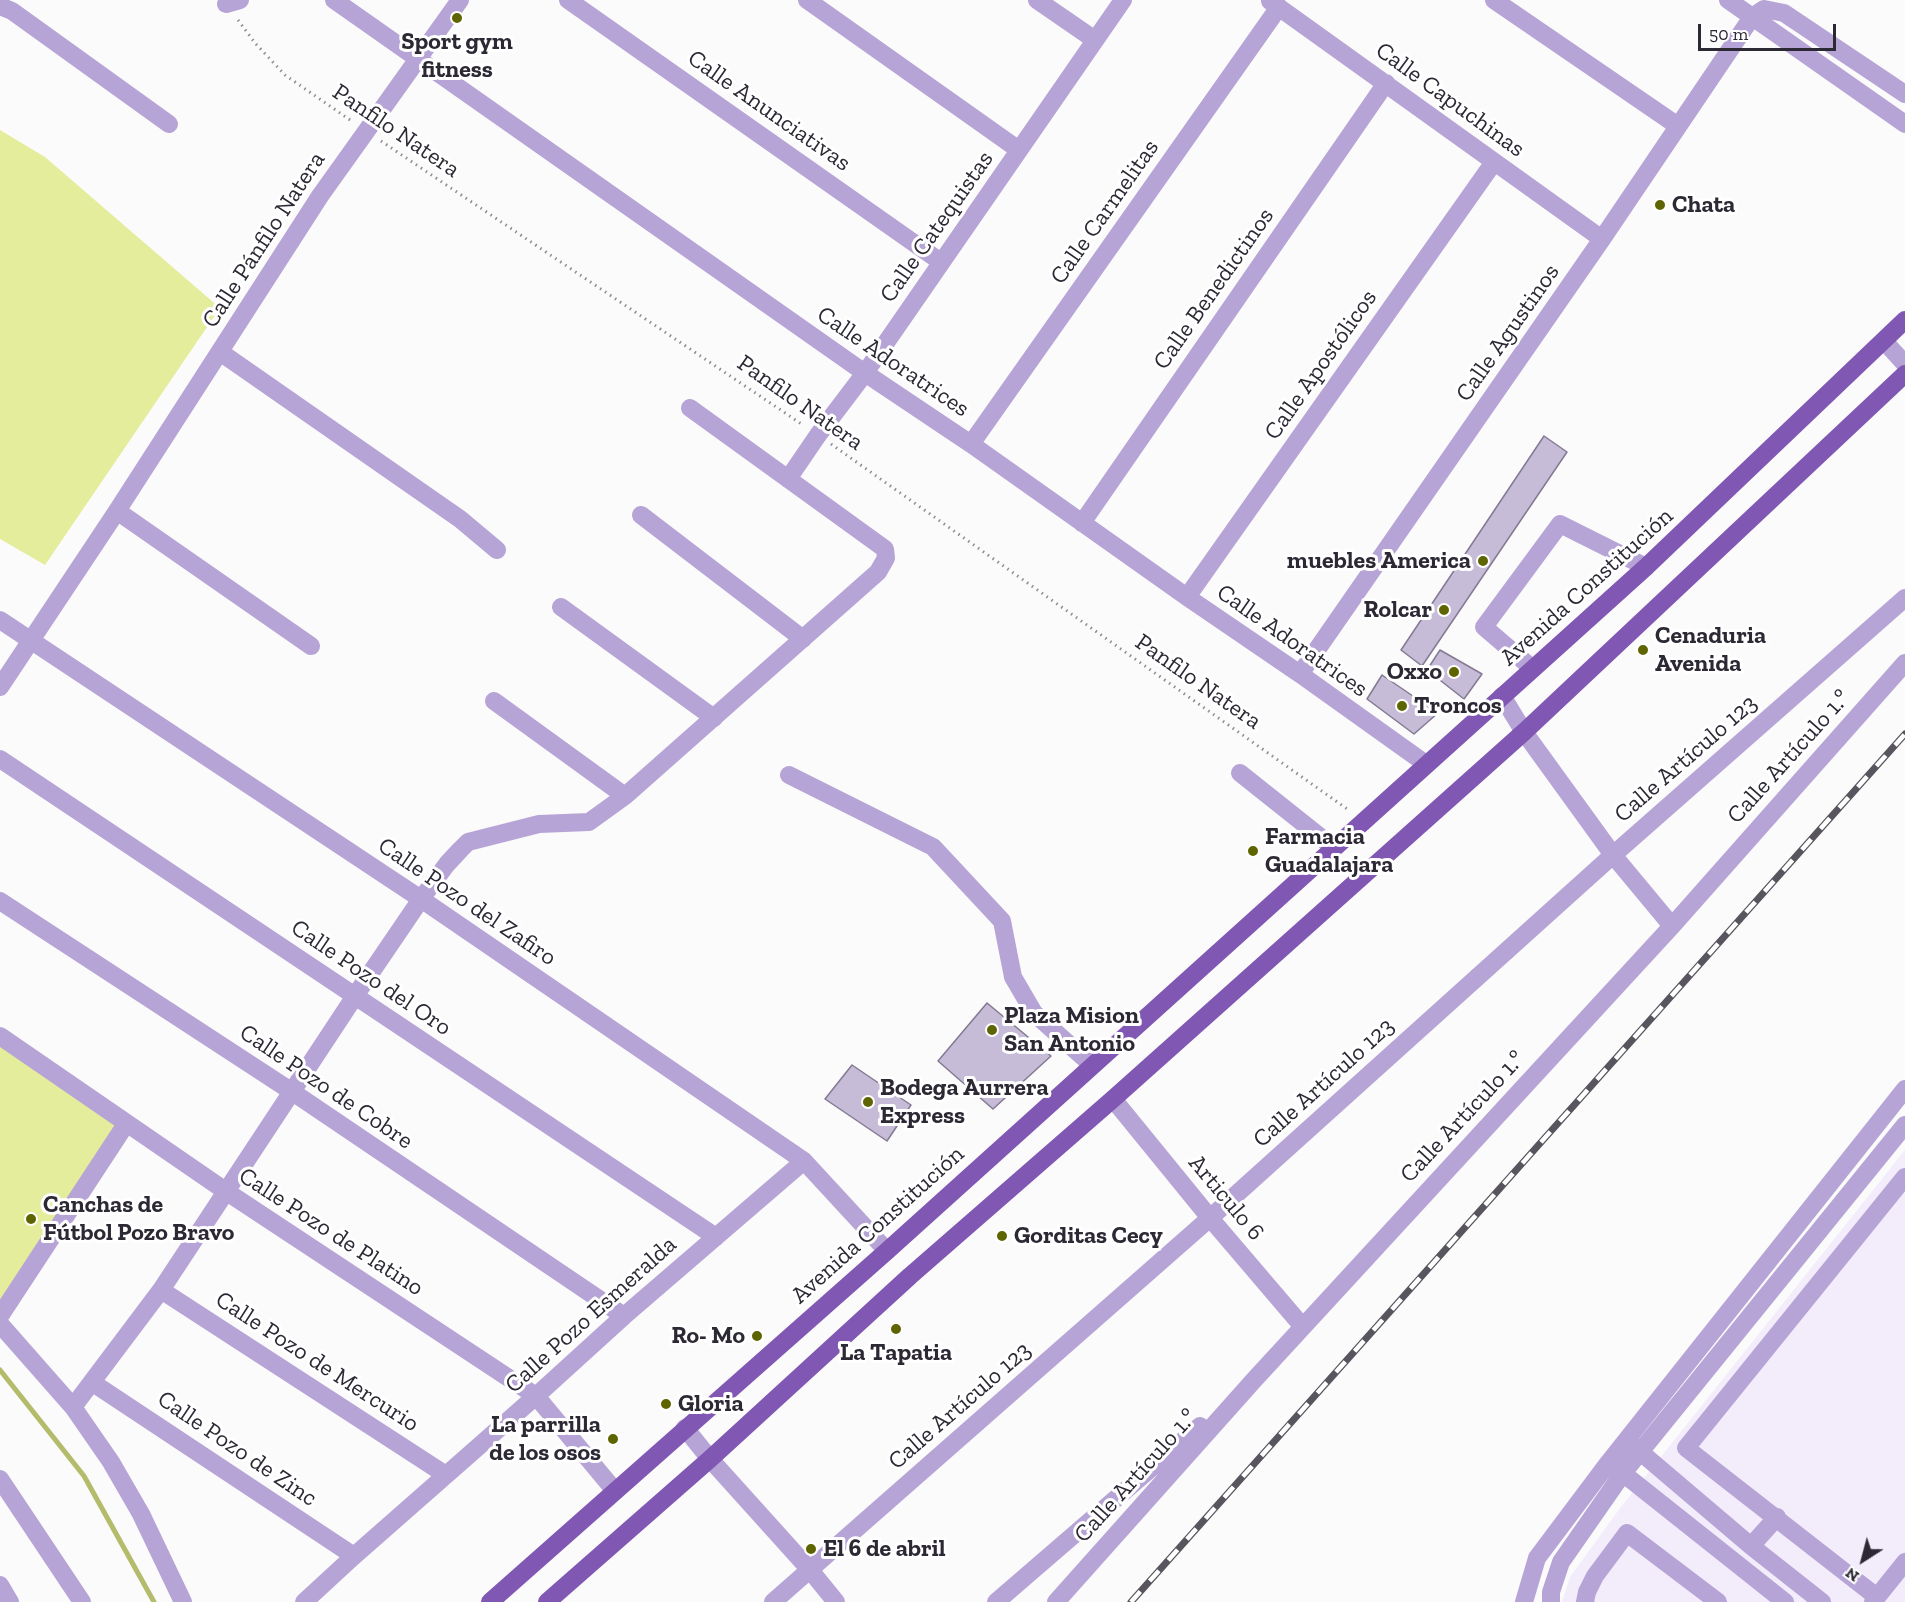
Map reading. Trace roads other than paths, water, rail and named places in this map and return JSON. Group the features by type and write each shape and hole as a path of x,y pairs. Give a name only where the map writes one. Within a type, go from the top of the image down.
{"main road":[{"name":"Avenida Constitución","path":"490,1602 887,1251 1646,567 1905,320"},
{"path":"547,1602 710,1459 910,1276 1113,1099 1524,732 1905,374"}],"street":[{"name":"Calle Adoratrices","path":"334,0 1426,764"},
{"name":"Calle Pánfilo Natera","path":"31,641 320,196 460,0"},
{"name":"Calle Anunciativas","path":"568,0 941,262"},
{"path":"807,0 1019,150"},
{"path":"1037,0 1095,40"},
{"name":"Calle Catequistas","path":"788,479 865,373 1123,0"},
{"path":"1494,0 1678,126"},
{"path":"1728,0 1905,124"},
{"name":"Calle Capuchinas","path":"1274,3 1602,239"},
{"name":"Calle Carmelitas","path":"970,444 1274,3"},
{"path":"0,6 12,10 169,124"},
{"path":"1752,16 1764,9 1784,13 1905,94"},
{"name":"Calle Agustinos","path":"1300,674 1602,239 1752,16"},
{"name":"Calle Benedictinos","path":"1082,523 1386,83"},
{"name":"Calle Apostólicos","path":"1187,597 1494,162"},
{"path":"1884,341 1905,364"},
{"path":"220,352 460,519 497,550"},
{"path":"73,1407 161,1290 291,1091 421,899 447,864 468,842 539,824 589,822 625,796 878,572 886,558 885,549 690,408"},
{"path":"117,511 311,646"},
{"path":"641,515 804,639"},
{"path":"1533,669 1484,627 1560,524 1646,567"},
{"name":"Calle Artículo 123","path":"773,1602 1210,1218 1613,855 1905,598"},
{"path":"561,607 714,718"},
{"name":"Calle Pozo del Zafiro","path":"0,620 421,899 804,1161 887,1251"},
{"path":"0,687 31,641"},
{"name":"Calle Artículo 1.º","path":"1056,1602 1254,1380 1672,926 1905,663"},
{"path":"1502,696 1524,732 1613,855 1672,926"},
{"path":"494,701 625,796"},
{"name":"Calle Pozo del Oro","path":"0,759 716,1237"},
{"path":"1240,773 1333,847"},
{"path":"789,775 933,847 1002,921 1013,977 1034,1013 1092,1065"},
{"name":"Calle Pozo de Cobre","path":"0,901 291,1091 624,1316"},
{"name":"Calle Pozo de Platino","path":"0,1036 227,1192 536,1396 615,1491"},
{"path":"1551,1602 1551,1592 1561,1562 1616,1468 1626,1440 1905,1089"},
{"name":"Articulo 6","path":"1113,1099 1303,1327"},
{"path":"0,1316 126,1124"},
{"path":"1524,1602 1537,1558 1616,1468 1641,1452 1905,1125"},
{"name":"Calle Pozo Esmeralda","path":"304,1602 624,1316 804,1161"},
{"path":"1905,1177 1686,1448 1777,1517 1875,1599 1905,1562"},
{"name":"Calle Pozo de Mercurio","path":"161,1290 446,1475"},
{"path":"0,1324 73,1407 111,1462 141,1514 183,1602"},
{"path":"996,1602 1254,1380"},
{"name":"Calle Pozo de Zinc","path":"93,1383 354,1556"},
{"path":"685,1428 836,1602"},
{"path":"1626,1440 1751,1546 1822,1602"},
{"path":"1616,1468 1785,1602"},
{"path":"0,1479 82,1602"},
{"path":"1751,1546 1777,1517"},
{"path":"1585,1602 1595,1576 1628,1533 1718,1602"}],"waterway":[{"path":"0,1370 84,1476 154,1602"}],"railway":[{"path":"1131,1602 1905,734"}],"place":[{"name":"Sport gym fitness","path":"457,18"},
{"name":"Chata","path":"1660,205"},
{"name":"muebles America","path":"1483,561"},
{"name":"Rolcar","path":"1444,610"},
{"name":"Cenaduria Avenida","path":"1643,650"},
{"name":"Oxxo","path":"1454,672"},
{"name":"Troncos","path":"1402,706"},
{"name":"Farmacia Guadalajara","path":"1253,851"},
{"name":"Plaza Mision San Antonio","path":"992,1030"},
{"name":"Bodega Aurrera Express","path":"868,1102"},
{"name":"Canchas de Fútbol Pozo Bravo","path":"31,1219"},
{"name":"Gorditas Cecy","path":"1002,1236"},
{"name":"La Tapatia","path":"896,1329"},
{"name":"Ro- Mo","path":"757,1336"},
{"name":"Gloria","path":"666,1404"},
{"name":"La parrilla de los osos","path":"613,1439"},
{"name":"El 6 de abril","path":"811,1549"}]}
